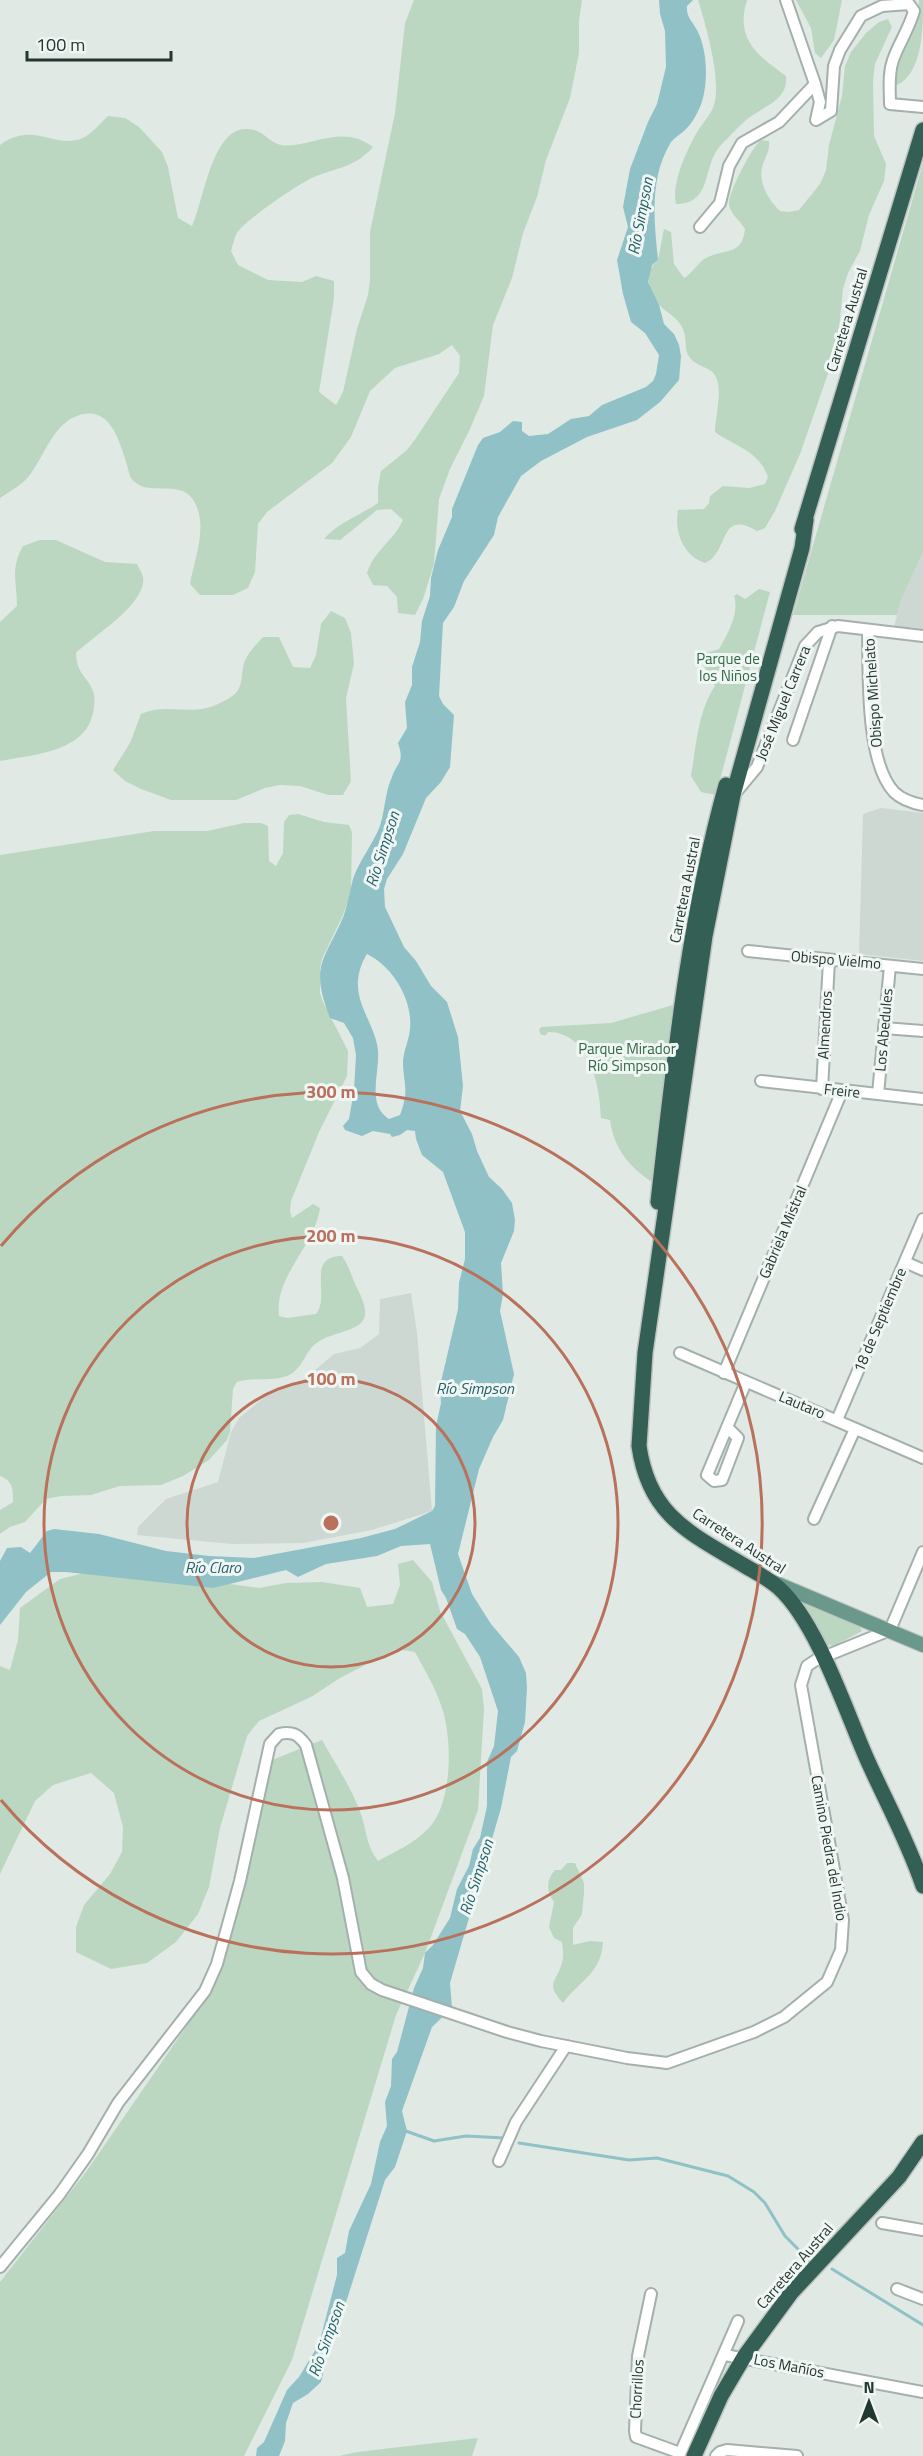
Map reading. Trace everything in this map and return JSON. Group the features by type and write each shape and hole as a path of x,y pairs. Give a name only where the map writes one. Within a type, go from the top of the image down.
{"highway":[{"name":"Carretera Austral","path":"923,130 806,519 790,560 702,888 680,1007 656,1217 655,1278 638,1429 645,1474 657,1500 675,1521 700,1539 771,1581 793,1603 824,1657 866,1757 912,1853 923,1886"},
{"name":"Carretera Austral","path":"684,2455 744,2357 791,2293 898,2177 923,2142"}],"main road":[{"path":"771,1581 923,1645"}],"street":[{"path":"786,0 820,102 816,120 831,111 834,66 840,50 861,16 882,6 909,4 914,11 909,28 893,60 890,72 890,104 923,107"},
{"path":"700,227 720,203 729,166 742,142 779,122 815,84"},
{"path":"793,740 832,626 923,636"},
{"name":"José Miguel Carrera","path":"729,793 757,766 805,646 818,632 832,626"},
{"name":"Obispo Michelato","path":"868,630 871,708 875,745 882,771 889,786 899,795 923,805"},
{"name":"Obispo Vielmo","path":"748,951 923,969"},
{"name":"Almendros","path":"822,1089 829,961"},
{"name":"Los Abedules","path":"878,1094 890,966"},
{"path":"884,1028 923,1031"},
{"name":"Freire","path":"761,1081 923,1099"},
{"name":"Gabriela Mistral","path":"724,1373 842,1091"},
{"name":"18 de Septiembre","path":"837,1420 923,1219"},
{"path":"905,1262 923,1270"},
{"name":"Lautaro","path":"680,1353 923,1458"},
{"path":"727,1427 746,1382"},
{"path":"814,1519 855,1429"},
{"path":"824,1657 890,1630 923,1552"},
{"name":"Camino Piedra del Indio","path":"0,2267 59,2195 88,2154 118,2103 205,1991 216,1964 237,1891 270,1744 279,1734 292,1733 306,1744 344,1878 361,1972 371,1984 382,1990 507,2032 627,2058 667,2063 754,2032 784,2017 827,1982 841,1950 843,1920 801,1684 807,1666 824,1657"},
{"path":"499,2162 516,2122 566,2046"},
{"path":"882,2223 923,2230"},
{"path":"897,2289 923,2299"},
{"name":"Chorrillos","path":"651,2294 638,2356 636,2437 684,2455"},
{"path":"684,2455 738,2321"},
{"name":"Los Mañíos","path":"725,2355 923,2392"},
{"path":"718,2454 727,2450 797,2456"}],"shaded area":[{"path":"923,552 923,631 894,627 901,600"},
{"path":"881,808 923,813 923,961 859,954 863,814"},
{"path":"411,1293 417,1333 432,1511 372,1530 303,1543 232,1544 137,1535 138,1527 166,1499 218,1482 231,1432 239,1418 266,1396 302,1381 334,1354 360,1348 379,1334 380,1299"}],"green space":[{"path":"414,0 582,0 579,21 579,53 570,98 546,160 537,197 523,233 512,278 493,325 484,396 450,469 439,499 434,564 423,599 415,615 398,613 397,597 387,586 373,585 367,573 374,558 394,535 403,520 391,509 377,510 340,540 324,539 343,524 378,503 381,471 407,450 459,373 460,356 452,345 439,354 395,368 370,391 351,437 332,463 267,512 258,524 255,572 248,588 233,595 200,595 190,584 200,533 199,513 195,503 189,495 182,491 146,487 131,478 116,435 105,420 98,415 77,416 61,426 29,476 0,498 0,145 23,135 73,141 86,136 108,116 125,118 139,127 162,152 168,167 178,218 192,226 211,167 226,139 236,131 255,130 274,142 286,146 344,137 363,141 373,147 360,159 316,176 262,211 237,233 231,251 238,265 268,280 302,282 316,276 334,281 334,298 319,392 336,405 343,392 357,329 368,295 370,232 395,113 405,23"},
{"path":"698,0 747,0 744,14 746,36 766,61 786,76 786,85 779,98 751,116 722,144 711,162 702,191 696,198 676,204 676,186 682,165 715,101 714,64"},
{"path":"796,0 842,0 834,40 821,58 815,53 811,28"},
{"path":"919,0 923,0 923,23 917,60 906,79 897,85 896,65 918,11"},
{"path":"888,19 892,27 875,64 873,81 874,136 886,164 884,181 869,215 860,251 848,273 843,289 837,348 800,454 765,528 757,531 745,525 736,525 730,528 713,558 705,563 691,554 682,542 677,526 678,510 704,509 709,503 710,496 723,486 749,488 765,484 768,477 764,468 752,455 715,432 719,397 716,377 688,355 684,331 680,324 659,305 651,294 648,282 650,270 658,260 664,229 671,232 674,264 684,278 706,258 736,248 740,244 745,229 731,211 730,198 741,170 761,140 769,141 761,177 771,201 780,211 799,210 820,184 826,170 829,145 842,96 845,66 851,52 866,33 879,22"},
{"path":"923,163 923,552 901,600 897,615 793,615"},
{"path":"40,540 56,540 105,562 137,564 143,577 142,587 137,598 117,619 76,653 81,672 94,694 93,715 86,729 66,745 53,750 0,761 0,622 17,606 15,568 19,554 23,546"},
{"name":"Parque de los Niños","path":"759,589 770,592 716,795 701,792 691,776 701,718 715,686 701,660 703,654 719,649 726,637 734,617 734,596 737,594 745,599"},
{"path":"331,611 345,618 351,633 354,664 346,698 351,781 343,795 328,795 300,786 280,785 265,788 236,800 171,800 125,781 113,770 130,743 141,714 162,709 191,710 211,707 234,695 238,691 246,659 263,637 279,637 293,667 310,668 316,655 321,624"},
{"path":"298,814 324,822 349,825 352,832 351,893 320,968 320,993 323,1002 348,1051 347,1076 319,1132 291,1201 292,1218 313,1204 320,1208 311,1235 288,1274 279,1301 279,1316 287,1318 316,1314 320,1306 321,1270 324,1263 331,1258 342,1256 364,1304 365,1314 362,1322 318,1342 299,1367 285,1377 237,1382 233,1389 230,1432 227,1440 209,1460 183,1476 161,1485 120,1486 91,1495 46,1499 25,1522 10,1527 0,1534 0,1510 13,1502 13,1493 8,1480 0,1476 0,855 154,831 207,831 244,823 261,823 268,826 269,861 276,866 283,853 284,822 289,815"},
{"name":"Parque Mirador Río Simpson","path":"673,1005 652,1182 629,1163 615,1139 610,1120 601,1118 595,1077 583,1051 574,1041 562,1034 548,1032 546,1035 541,1035 539,1030 541,1027 611,1023"},
{"path":"413,1560 432,1582 440,1611 482,1689 484,1709 478,1810 425,1953 396,2015 292,2360 244,2456 0,2456 0,2282 86,2172 208,1995 232,1924 272,1760 322,1740 354,1797 369,1845 378,1861 411,1843 428,1829 436,1818 446,1787 449,1752 448,1734 441,1705 415,1652 396,1649 340,1678 311,1697 259,1721 247,1736 220,1828 209,1887 198,1914 176,1942 147,1963 111,1969 76,1952 76,1927 84,1905 110,1874 122,1852 123,1827 114,1793 91,1773 53,1785 35,1801 0,1874 0,1666 10,1670 18,1640 20,1608 60,1579 97,1570 179,1577 259,1588 286,1583 322,1582 360,1588 367,1607 393,1604 400,1585 398,1564"},
{"path":"803,1600 860,1627 862,1631 834,1646 825,1644 802,1603"},
{"path":"567,1863 575,1863 584,1883 582,1914 573,1928 573,1945 590,1941 603,1942 594,1969 563,2003 553,1987 562,1963 563,1952 562,1942 554,1938 549,1927 554,1902 548,1886 555,1870 561,1870"},
{"path":"478,2438 472,2456 339,2456 357,2452"}],"water":[{"name":"Río Simpson","path":"659,0 693,0 687,6 687,13 703,46 706,64 705,90 700,107 691,124 671,142 659,170 656,185 655,230 658,260 652,265 648,282 659,305 664,324 674,334 679,345 681,356 679,380 660,402 637,420 587,437 541,461 521,476 498,517 494,535 464,581 454,607 443,623 439,696 443,704 454,715 450,767 441,782 426,798 403,854 387,879 384,889 385,907 404,947 416,961 431,986 447,1002 458,1037 463,1086 460,1111 489,1177 512,1203 515,1220 514,1231 501,1263 503,1294 500,1311 514,1374 503,1420 479,1469 458,1554 472,1594 491,1624 519,1657 526,1673 525,1722 517,1751 511,1757 501,1808 450,1983 452,2008 432,2027 402,2111 407,2131 395,2167 385,2180 331,2343 321,2382 308,2394 293,2403 286,2423 285,2441 279,2456 256,2456 257,2448 264,2442 287,2390 299,2377 319,2344 337,2275 337,2258 345,2253 349,2231 371,2184 380,2142 387,2126 385,2102 391,2086 392,2059 397,2052 414,1988 423,1968 425,1953 433,1945 450,1918 457,1889 469,1866 473,1849 480,1838 487,1806 487,1762 494,1746 498,1711 480,1657 465,1634 457,1629 441,1590 430,1544 401,1546 377,1556 326,1564 298,1577 286,1570 213,1588 51,1572 26,1592 0,1625 0,1561 7,1548 21,1547 30,1553 47,1531 54,1529 99,1534 166,1551 254,1558 361,1538 395,1529 432,1511 435,1506 436,1426 441,1403 440,1386 458,1309 459,1283 465,1259 465,1232 443,1172 422,1155 415,1131 407,1130 392,1137 390,1134 373,1131 362,1136 345,1130 343,1126 349,1119 354,1090 356,1055 353,1038 344,1023 330,1018 324,1000 320,974 322,963 344,915 353,879 380,826 386,795 401,755 398,743 407,728 405,702 412,685 412,667 420,642 422,621 430,596 431,578 438,550 478,445 483,438 500,432 513,421 522,422 522,431 529,436 548,434 571,419 589,416 602,405 646,387 653,381 656,374 659,355 645,333 631,322 617,260 628,227 623,207 630,169 657,104 666,67 665,31","holes":["367,954 376,959 399,985 408,1006 410,1018 403,1061 405,1099 400,1115 389,1119 378,1106 376,1097 378,1050 358,989 359,973"]}],"waterway":[{"path":"403,2130 434,2141 466,2136 504,2138"},
{"path":"519,2143 629,2160 657,2158 728,2176 754,2192 765,2203 785,2236 800,2251"},
{"path":"832,2269 923,2325"}],"water label":[{"name":"Río Claro","path":"213,1567"}]}
